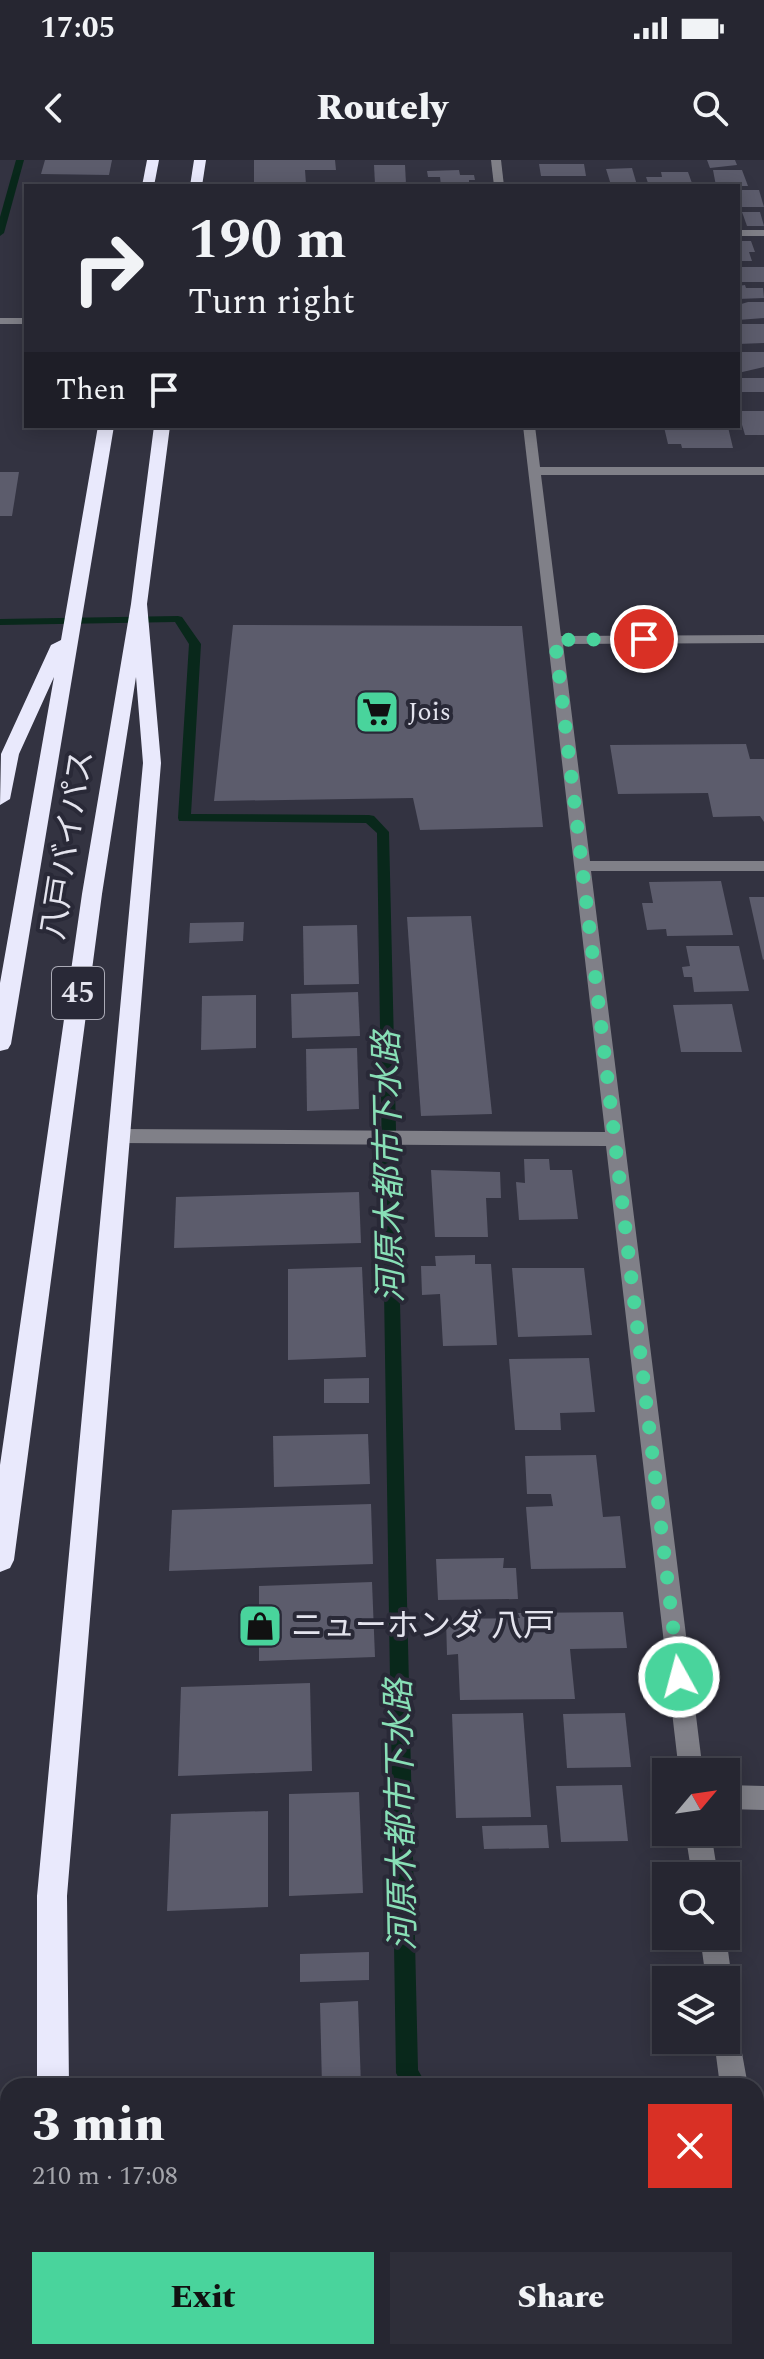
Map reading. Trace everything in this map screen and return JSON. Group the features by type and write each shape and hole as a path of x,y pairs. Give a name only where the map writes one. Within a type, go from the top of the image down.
{"highway":[{"path":"148,184 153,160"},
{"path":"196,184 200,160"},
{"name":"八戸バイパス","path":"0,1044 106,428"},
{"name":"八戸バイパス","path":"0,1560 92,894 139,604 162,428"},
{"path":"53,2078 52,1896 152,763 139,604"},
{"path":"0,799 10,754 73,614"}],"street":[{"path":"496,160 499,184"},
{"path":"740,233 764,233"},
{"path":"0,321 24,321"},
{"path":"529,428 689,1758"},
{"path":"535,471 764,471"},
{"path":"555,640 764,639"},
{"path":"581,866 764,866"},
{"path":"119,1136 616,1139"},
{"path":"740,1797 764,1798"},
{"path":"729,2054 733,2078"}],"building":[{"path":"45,160 112,160 109,175 41,174"},
{"path":"254,160 335,160 336,170 305,170 306,184 254,184"},
{"path":"707,160 735,160 737,165 710,168"},
{"path":"539,164 584,164 586,176 541,176"},
{"path":"374,165 405,165 406,184 375,184"},
{"path":"632,168 637,184 611,184 606,169"},
{"path":"459,170 460,175 474,175 475,180 469,180 469,184 441,184 440,177 428,177 427,171"},
{"path":"713,170 742,170 748,186 740,184 716,184"},
{"path":"661,172 688,172 692,184 648,184 646,177 662,177"},
{"path":"740,190 759,190 764,207 740,207"},
{"path":"742,212 760,212 764,226 747,226"},
{"path":"740,241 751,241 755,252 749,252 752,261 740,261"},
{"path":"740,267 764,267 764,282 740,282"},
{"path":"740,286 763,288 764,298 740,299"},
{"path":"764,302 764,318 740,320 740,304"},
{"path":"740,324 764,324 764,343 740,344"},
{"path":"740,352 764,352 764,367 740,373"},
{"path":"740,378 764,378 764,392 740,392"},
{"path":"740,411 764,411 764,435 745,435"},
{"path":"225,428 343,428 343,429"},
{"path":"664,428 728,428 733,448 682,448 681,444 668,444"},
{"path":"0,472 19,472 12,516 0,516"},
{"name":"Jois","path":"233,625 522,626 543,827 420,830 413,798 214,801"},
{"path":"746,744 750,759 764,759 764,822 760,816 713,817 708,793 618,794 610,745"},
{"path":"721,881 733,935 667,936 666,929 647,930 642,903 653,903 649,882"},
{"path":"749,897 764,897 763,960"},
{"path":"471,916 492,1114 421,1116 407,917"},
{"path":"244,922 243,941 189,943 190,923"},
{"path":"357,925 359,984 304,985 303,926"},
{"path":"686,946 739,946 749,991 694,992 692,977 684,977 682,967 690,966"},
{"path":"358,992 360,1036 292,1038 291,994"},
{"path":"256,995 256,1048 201,1050 202,996"},
{"path":"732,1004 742,1052 681,1052 673,1005"},
{"path":"357,1048 359,1109 307,1111 306,1049"},
{"path":"524,1159 549,1159 550,1170 572,1170 578,1219 519,1220 516,1182 525,1183"},
{"path":"431,1170 500,1172 501,1198 486,1198 488,1237 435,1237"},
{"path":"359,1192 361,1243 174,1248 176,1197"},
{"path":"475,1255 475,1264 491,1264 497,1345 443,1346 440,1294 422,1295 421,1266 436,1266 435,1256"},
{"path":"362,1267 366,1357 288,1360 288,1269"},
{"path":"512,1268 584,1268 592,1335 518,1337"},
{"path":"589,1358 595,1412 560,1413 561,1430 515,1430 509,1359"},
{"path":"369,1378 369,1403 324,1403 324,1379"},
{"path":"368,1434 370,1484 274,1487 273,1436"},
{"path":"596,1455 603,1517 620,1516 626,1568 531,1569 526,1507 553,1506 551,1494 527,1494 525,1456"},
{"path":"371,1504 373,1564 169,1571 172,1510"},
{"path":"504,1558 503,1568 516,1568 518,1599 438,1600 436,1559"},
{"path":"372,1582 375,1657 259,1661 259,1586"},
{"path":"623,1612 627,1648 570,1649 575,1699 460,1700 458,1654 447,1655 446,1619 520,1618 518,1613"},
{"path":"310,1683 312,1771 178,1776 181,1687"},
{"path":"523,1713 531,1817 456,1818 452,1714"},
{"path":"625,1713 631,1767 567,1768 563,1714"},
{"path":"622,1785 628,1841 561,1842 556,1786"},
{"path":"359,1792 363,1893 289,1896 289,1794"},
{"path":"268,1811 268,1907 167,1911 171,1814"},
{"path":"547,1825 549,1848 484,1849 482,1826"},
{"path":"369,1952 369,1980 300,1982 300,1954"},
{"path":"358,2001 361,2078 322,2078 320,2003"}],"waterway":[{"name":"河原木都市下水路","path":"0,233 20,160"},
{"name":"河原木都市下水路","path":"0,622 178,619 195,644 184,818 369,819 383,832 407,2073 410,2078"}],"place":[{"name":"Jois","path":"377,712"},
{"name":"ニューホンダ 八戸","path":"260,1626"}],"route":[{"path":"644,639 555,640 679,1677"}]}
